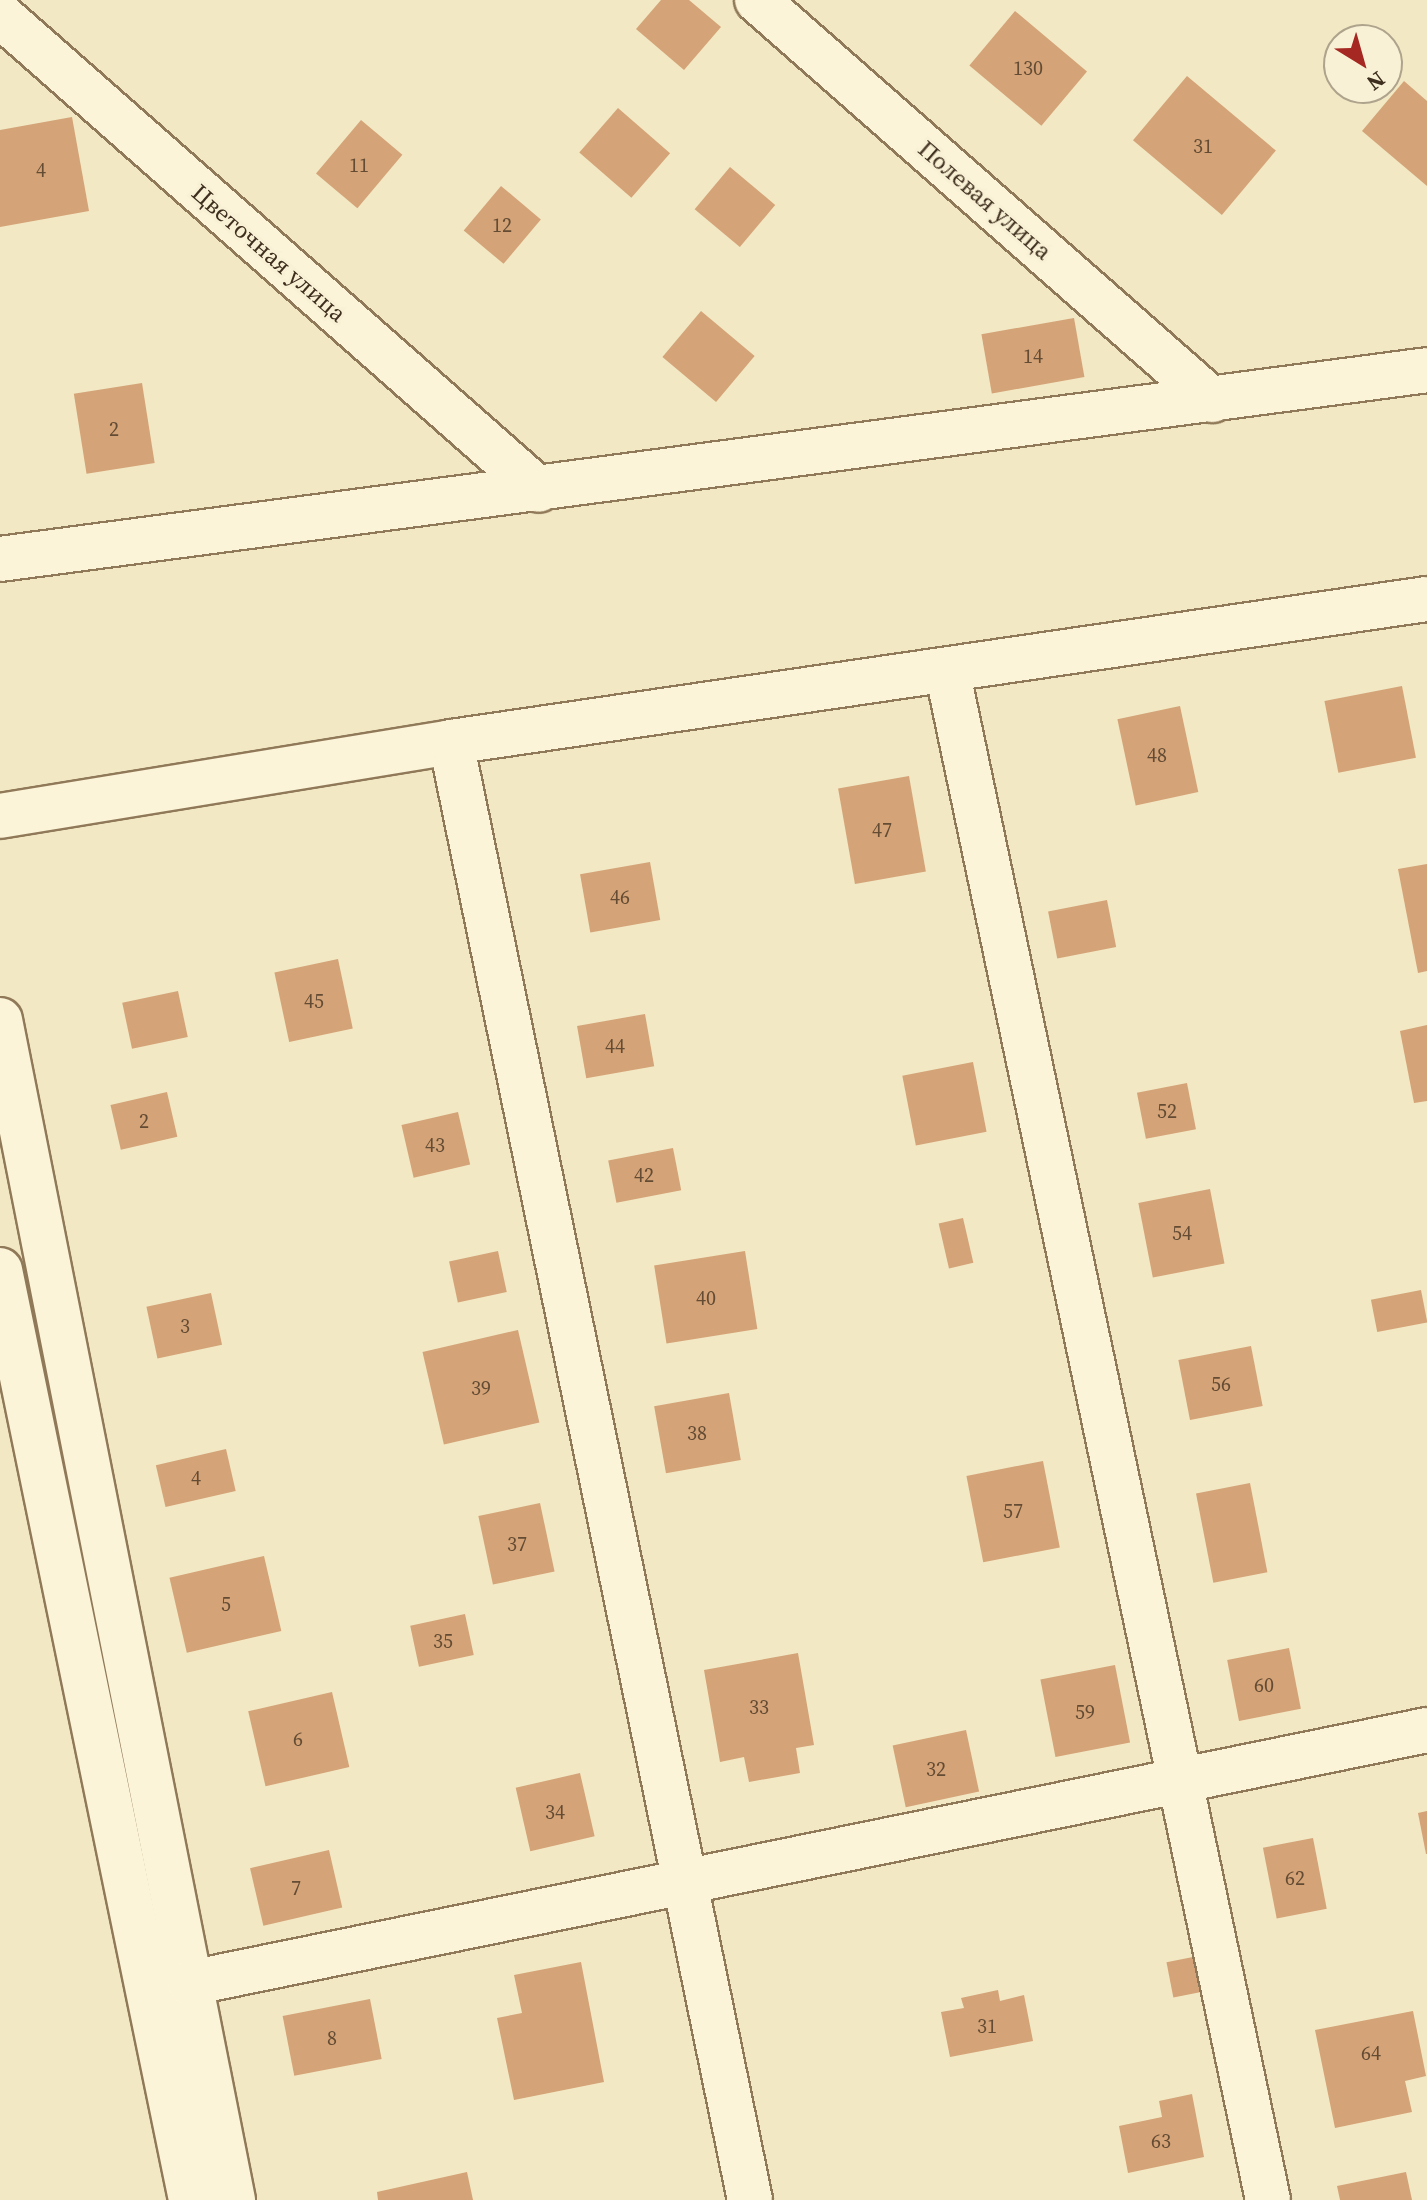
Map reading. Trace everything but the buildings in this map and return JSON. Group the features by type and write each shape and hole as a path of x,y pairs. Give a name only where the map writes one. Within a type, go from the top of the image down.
{"street":[{"name":"Полевая улица","path":"757,0 1212,400"},
{"name":"Цветочная улица","path":"0,15 539,490"},
{"path":"0,559 1427,370"},
{"path":"0,816 451,742 1427,599"},
{"path":"947,670 1268,2200"},
{"path":"451,742 750,2200"},
{"path":"0,1020 233,2200"},
{"path":"0,1270 191,2200"},
{"path":"190,1983 682,1879 1427,1730"}]}
